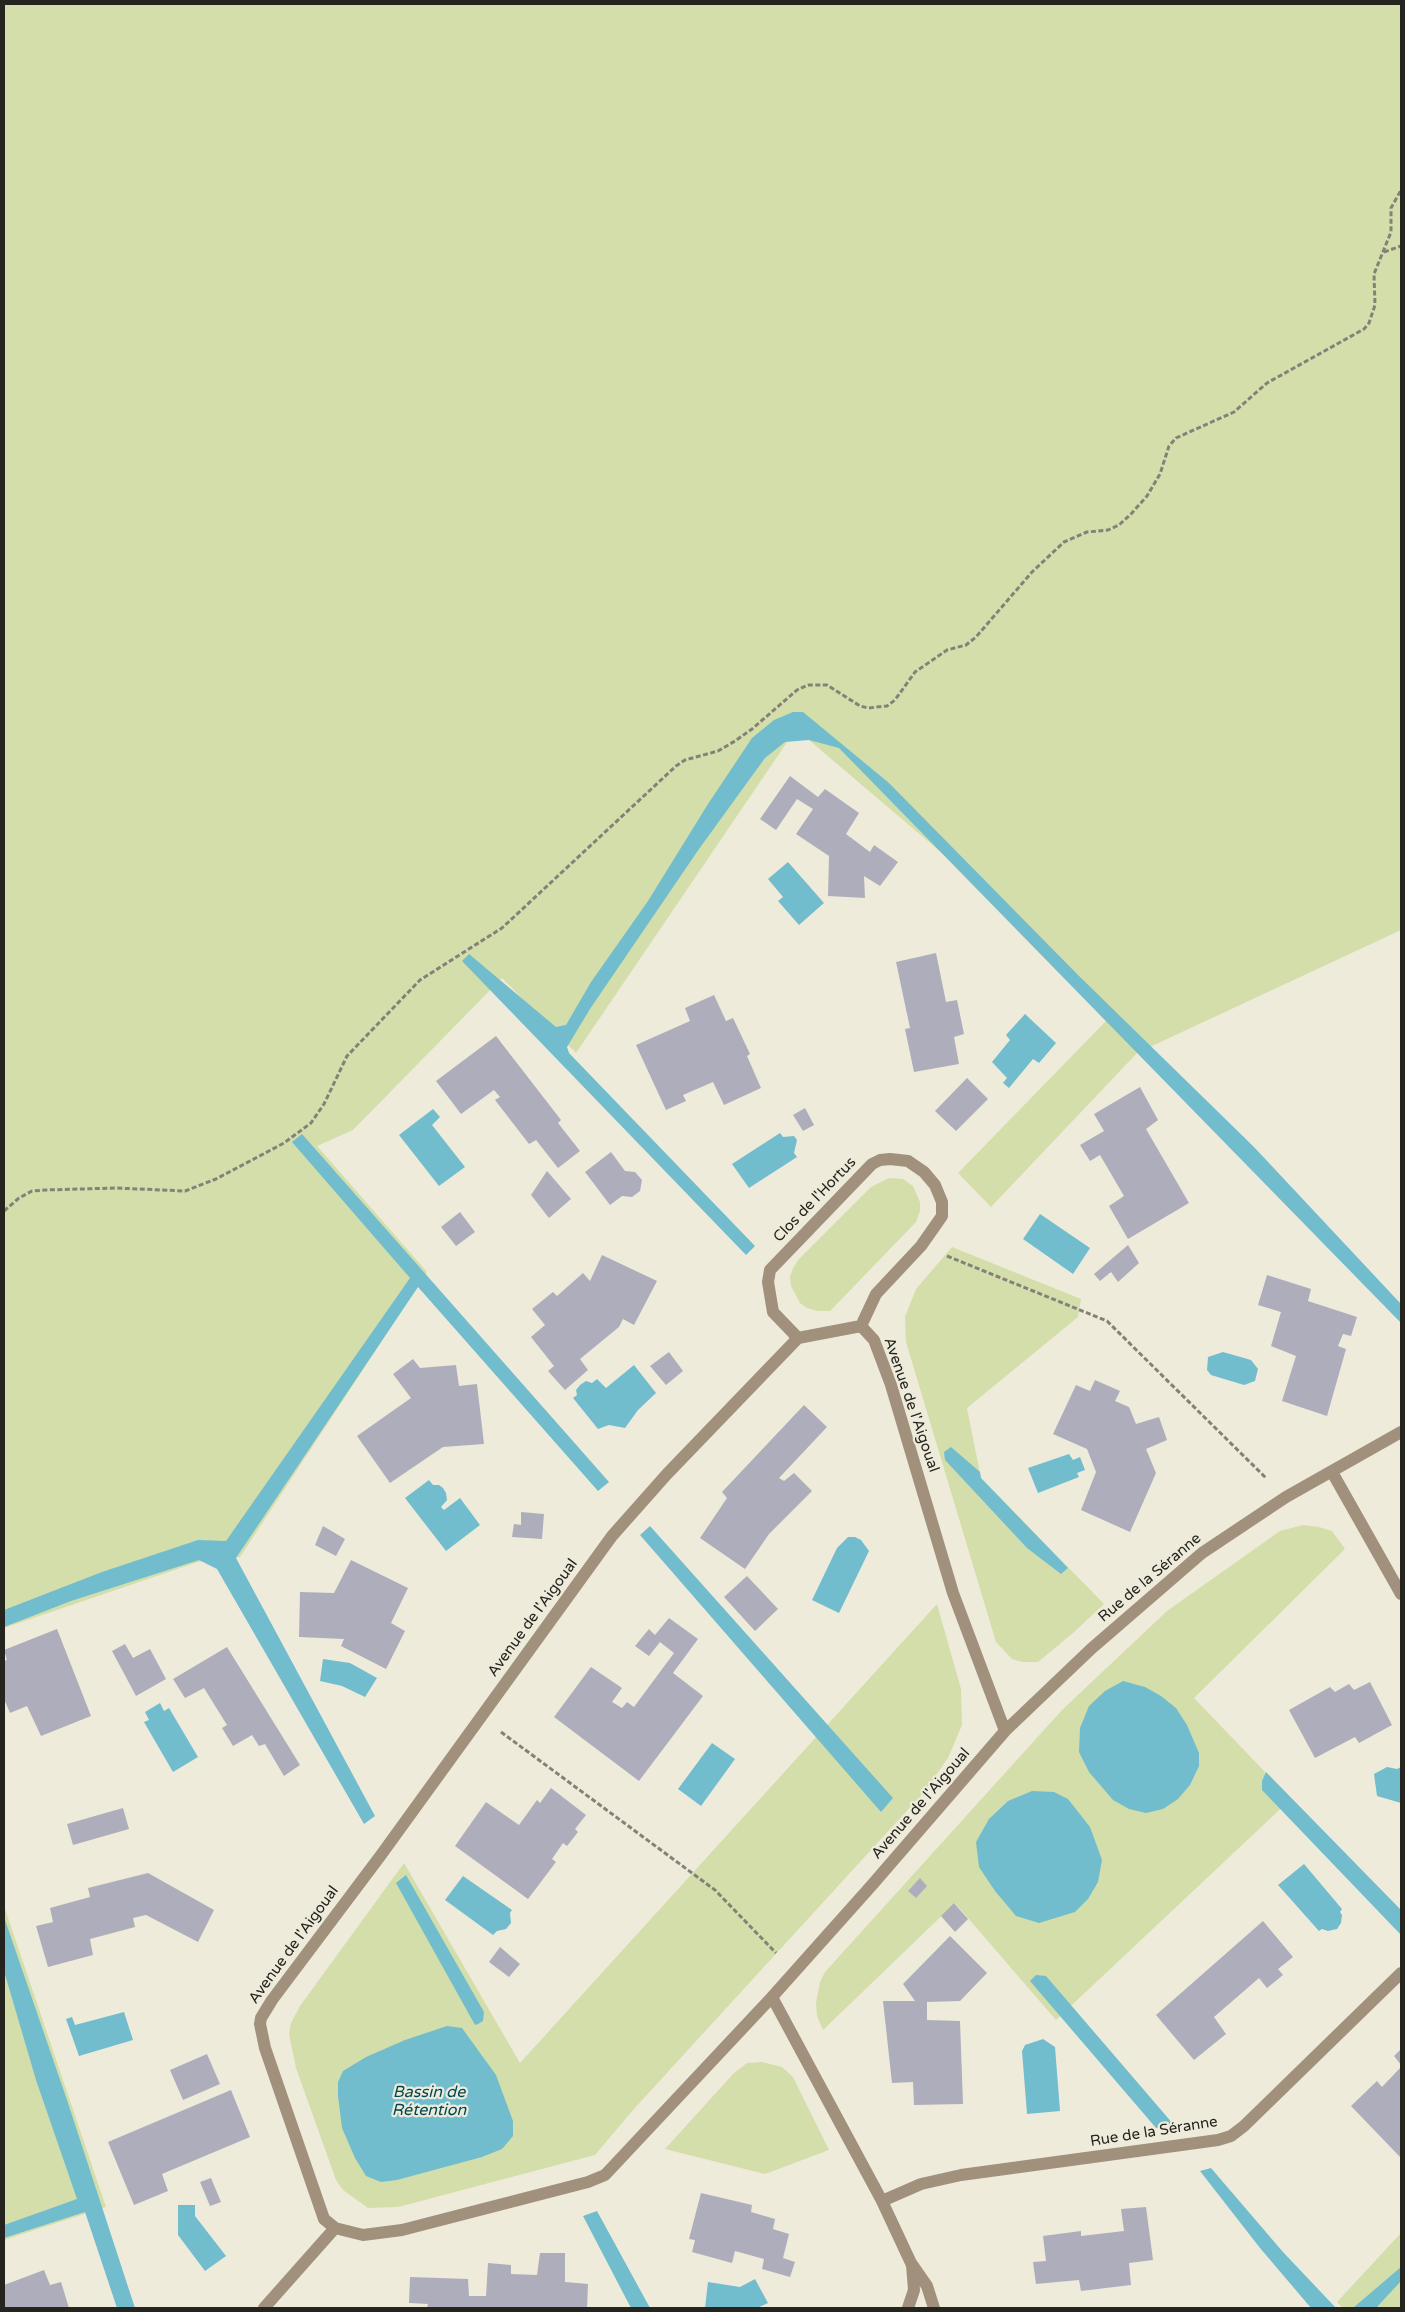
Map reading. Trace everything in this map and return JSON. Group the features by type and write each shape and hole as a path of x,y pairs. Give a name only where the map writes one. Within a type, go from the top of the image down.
{"street":[{"name":"Clos de l'Hortus","path":"798,1338 773,1312 768,1282 770,1270 872,1164 880,1160 890,1159 908,1161 924,1172 935,1185 942,1202 942,1216 921,1246 876,1294 861,1326"},
{"path":"798,1338 861,1326"},
{"name":"Avenue de l'Aigoual","path":"798,1338 667,1474 612,1536 261,2018 265,2048 319,2208 324,2220 335,2228 363,2235 402,2230 605,2176 794,1973 1005,1731 953,1593 890,1385 874,1340 861,1326"},
{"name":"Rue de la Séranne","path":"1005,1731 1091,1649 1202,1553 1286,1497 1401,1432"},
{"path":"1332,1472 1401,1594"},
{"name":"Rue de la Séranne","path":"882,2201 921,2184 961,2175 1218,2140 1231,2136 1244,2126 1401,1973"},
{"path":"772,1997 882,2201 911,2263 927,2286 934,2308"},
{"path":"264,2308 335,2228"},
{"path":"908,2308 914,2290 911,2263"}],"path":[{"path":"4,1211 19,1198 32,1191 116,1188 185,1191 216,1179 284,1143 310,1123 324,1104 347,1056 420,980 502,928 676,766 685,760 718,751 735,741 752,729 797,690 808,686 827,685 860,706 868,708 887,706 895,700 915,672 947,650 966,645 976,637 1026,578 1064,542 1087,532 1114,527 1131,514 1146,496 1160,474 1169,446 1176,438 1234,412 1267,383 1364,329 1369,323 1375,305 1374,274 1391,232 1391,208 1401,190"},
{"path":"1383,252 1401,246"},
{"path":"921,1246 1107,1321 1286,1497"},
{"path":"481,1717 715,1890 794,1973"}],"green space":[{"path":"4,4 1401,4 1401,930 1137,1053 991,1207 958,1173 1106,1021 943,854 796,729 576,1053 502,978 353,1130 317,1146 427,1272 240,1557 198,1562 4,1628"},
{"path":"889,1178 903,1179 913,1186 920,1202 920,1211 916,1222 830,1311 817,1311 807,1308 800,1303 791,1286 790,1277 793,1268 799,1259 871,1187"},
{"path":"952,1247 1081,1299 1078,1317 967,1408 981,1478 1104,1604 1038,1662 1022,1662 1012,1659 996,1642 906,1342 905,1317 916,1289"},
{"path":"1303,1525 1332,1531 1345,1549 1194,1698 1291,1799 1056,2020 955,1903 823,2030 817,2016 816,2003 820,1982 825,1972 1062,1710 1167,1611 1280,1531"},
{"path":"937,1604 961,1689 962,1725 948,1758 925,1791 633,2110 595,2155 398,2207 368,2208 343,2190 336,2180 296,2068 289,2034 291,2023 300,2006 404,1863 520,2063"},
{"path":"4,1906 106,2207 4,2240"},
{"path":"762,2062 782,2067 793,2077 829,2150 765,2174 665,2149 734,2073 747,2063"},
{"path":"1401,2233 1401,2308 1343,2308 1337,2302"}],"water":[{"path":"793,712 803,712 889,783 1078,975 1254,1147 1401,1304 1401,1323 839,748 809,740 785,742 765,758 699,849 590,1009 567,1047 569,1053 755,1246 746,1255 462,961 469,954 556,1027 566,1025 591,982 648,901 708,804 752,738 774,720"},
{"path":"788,862 824,903 799,925 778,901 783,897 768,879"},
{"path":"1025,1014 1056,1043 1039,1063 1033,1059 1009,1088 1003,1083 1007,1078 992,1062 1010,1040 1006,1035"},
{"path":"433,1109 440,1117 432,1125 465,1167 439,1186 399,1135"},
{"path":"780,1133 783,1137 794,1136 797,1140 794,1153 797,1157 749,1188 732,1164"},
{"path":"302,1134 609,1482 598,1491 418,1287 236,1558 375,1816 364,1824 217,1569 199,1560 71,1601 4,1627 4,1610 102,1572 198,1540 226,1541 410,1278 292,1142"},
{"path":"1040,1214 1090,1248 1073,1274 1023,1239"},
{"path":"1223,1352 1251,1360 1258,1369 1255,1381 1244,1385 1211,1375 1207,1370 1208,1357"},
{"path":"634,1365 656,1393 638,1410 625,1428 609,1425 598,1429 573,1398 577,1395 576,1390 586,1381 592,1383 597,1379 606,1388"},
{"path":"951,1447 980,1472 981,1478 1068,1568 1061,1574 1027,1548 945,1460 944,1452"},
{"path":"1069,1454 1073,1460 1080,1457 1085,1470 1077,1473 1079,1477 1038,1493 1028,1468"},
{"path":"429,1480 433,1485 439,1485 443,1488 446,1493 447,1500 441,1507 444,1510 460,1498 480,1525 446,1551 405,1498"},
{"path":"650,1526 893,1798 881,1812 640,1535"},
{"path":"848,1537 855,1537 861,1540 869,1551 839,1613 812,1600 837,1548"},
{"path":"323,1659 350,1663 377,1678 365,1697 342,1686 320,1681"},
{"path":"1123,1681 1145,1687 1161,1696 1176,1708 1187,1725 1199,1753 1199,1766 1190,1785 1178,1799 1163,1809 1146,1813 1129,1809 1113,1800 1089,1772 1079,1752 1080,1728 1089,1706 1105,1691"},
{"path":"160,1703 164,1711 169,1708 198,1757 173,1772 144,1722 149,1720 145,1712"},
{"path":"712,1743 735,1759 701,1806 678,1789"},
{"path":"1387,1767 1397,1769 1401,1767 1401,1803 1377,1796 1374,1774"},
{"path":"1266,1772 1401,1910 1401,1935 1262,1790 1262,1781"},
{"path":"1032,1791 1054,1792 1068,1799 1090,1827 1102,1860 1098,1882 1088,1899 1075,1912 1039,1923 1016,1916 995,1891 979,1867 976,1842 989,1819 1008,1801"},
{"path":"1304,1864 1342,1909 1340,1912 1342,1915 1341,1923 1337,1929 1328,1931 1322,1929 1319,1931 1278,1885"},
{"path":"406,1875 484,2012 483,2021 478,2024 475,2025 396,1883"},
{"path":"463,1876 512,1910 510,1913 511,1923 506,1929 497,1931 493,1935 445,1900"},
{"path":"4,1917 67,2100 135,2308 117,2308 85,2212 4,2238 4,2225 77,2199 36,2080 4,1971"},
{"path":"1036,1975 1046,1976 1174,2125 1156,2128 1030,1981"},
{"path":"124,2012 133,2040 79,2056 66,2019 72,2017 75,2025"},
{"name":"Bassin de Rétention","path":"447,2026 462,2028 496,2075 513,2121 513,2136 502,2149 482,2157 397,2180 381,2182 366,2176 355,2158 342,2128 338,2082 343,2071 366,2057 405,2040"},
{"path":"1043,2039 1055,2047 1060,2111 1027,2114 1022,2051 1025,2045"},
{"path":"1211,2168 1283,2252 1336,2308 1311,2308 1260,2248 1200,2171"},
{"path":"178,2205 195,2205 195,2216 226,2256 205,2271 178,2235"},
{"path":"597,2211 650,2308 631,2308 583,2216"},
{"path":"1401,2267 1401,2281 1376,2308 1353,2308"},
{"path":"755,2279 768,2303 757,2308 705,2308 708,2282 740,2287"}],"building":[{"path":"790,776 818,797 825,789 859,813 846,834 870,852 874,845 898,862 880,886 864,876 865,898 828,896 829,856 796,834 813,809 797,799 776,830 760,819"},
{"path":"936,953 946,1002 957,1000 964,1034 954,1037 959,1064 914,1072 905,1029 910,1028 896,962"},
{"path":"714,995 726,1021 733,1018 750,1054 747,1056 761,1088 724,1105 713,1082 683,1095 686,1101 666,1110 636,1045 690,1021 685,1008"},
{"path":"496,1036 561,1120 558,1123 580,1151 558,1168 536,1140 529,1144 495,1100 500,1097 494,1090 461,1114 436,1081"},
{"path":"967,1078 988,1099 956,1131 935,1111"},
{"path":"1140,1087 1158,1120 1146,1129 1189,1203 1128,1239 1109,1206 1124,1196 1100,1155 1090,1161 1080,1145 1104,1131 1094,1114"},
{"path":"805,1108 814,1125 803,1131 793,1115"},
{"path":"611,1152 625,1171 635,1172 642,1180 640,1191 632,1197 622,1196 610,1205 585,1172"},
{"path":"547,1171 571,1199 549,1218 531,1195"},
{"path":"460,1212 475,1232 456,1246 441,1227"},
{"path":"1128,1245 1139,1263 1118,1282 1111,1272 1100,1281 1094,1274"},
{"path":"602,1255 657,1281 634,1325 623,1319 619,1327 580,1359 588,1370 565,1390 548,1371 554,1366 531,1337 545,1325 532,1309 553,1292 557,1296 583,1273 590,1281"},
{"path":"1267,1275 1311,1289 1308,1301 1357,1317 1351,1336 1343,1334 1338,1346 1346,1349 1327,1416 1282,1401 1296,1356 1271,1346 1281,1312 1258,1305"},
{"path":"669,1352 683,1371 666,1385 650,1366"},
{"path":"413,1359 420,1368 456,1365 459,1386 477,1384 484,1444 443,1447 390,1483 357,1436 411,1398 393,1374"},
{"path":"1095,1380 1120,1391 1115,1401 1129,1407 1136,1424 1159,1417 1167,1440 1146,1449 1156,1473 1130,1532 1081,1510 1096,1472 1087,1449 1053,1434 1076,1385 1090,1391"},
{"path":"804,1405 827,1427 779,1478 784,1481 794,1473 812,1491 769,1534 745,1569 700,1538 727,1498 722,1492"},
{"path":"521,1512 544,1514 542,1539 512,1537 514,1524 521,1525"},
{"path":"323,1526 345,1539 336,1556 315,1545"},
{"path":"351,1560 408,1588 391,1623 405,1631 386,1669 341,1646 344,1639 299,1637 300,1592 334,1593"},
{"path":"747,1576 778,1609 755,1631 724,1597"},
{"path":"669,1618 698,1639 673,1673 703,1696 639,1781 554,1717 591,1667 622,1688 612,1702 622,1708 627,1702 634,1707 674,1653 660,1642 649,1656 635,1646 649,1629 655,1635"},
{"path":"57,1629 91,1716 41,1736 27,1706 10,1713 4,1699 4,1661 7,1660 4,1650"},
{"path":"125,1644 133,1658 150,1649 166,1679 136,1696 112,1651"},
{"path":"227,1647 300,1765 284,1776 265,1744 259,1746 252,1735 233,1746 222,1728 227,1725 204,1688 185,1698 173,1679"},
{"path":"1370,1682 1392,1725 1359,1743 1355,1737 1315,1758 1289,1710 1330,1687 1335,1692 1349,1684 1354,1690"},
{"path":"551,1788 586,1815 575,1829 578,1832 567,1846 563,1843 552,1859 556,1862 528,1899 455,1846 486,1802 519,1825 537,1800 540,1803"},
{"path":"123,1808 129,1829 73,1845 67,1824"},
{"path":"148,1873 214,1910 198,1942 146,1915 133,1918 135,1927 90,1939 93,1955 48,1967 36,1926 53,1922 50,1908 90,1897 88,1888"},
{"path":"920,1878 927,1886 916,1898 908,1891"},
{"path":"954,1903 968,1919 955,1932 941,1916"},
{"path":"1263,1921 1293,1957 1278,1969 1283,1975 1267,1988 1259,1978 1214,2017 1226,2034 1194,2060 1156,2015"},
{"path":"950,1936 987,1973 960,2001 927,2002 927,2020 960,2021 963,2104 914,2105 913,2082 892,2083 883,2001 915,2001 903,1984"},
{"path":"500,1947 520,1964 509,1977 489,1962"},
{"path":"1401,2049 1401,2065 1394,2056"},
{"path":"207,2054 220,2084 183,2100 170,2070"},
{"path":"1401,2067 1401,2158 1351,2106 1377,2081 1382,2087"},
{"path":"231,2090 250,2137 162,2174 168,2191 134,2205 108,2142"},
{"path":"211,2178 221,2202 210,2206 200,2182"},
{"path":"701,2193 752,2205 751,2212 775,2219 773,2229 789,2234 783,2258 795,2262 790,2277 762,2269 764,2259 735,2251 732,2263 692,2252 695,2240 689,2239"},
{"path":"1146,2207 1153,2260 1129,2263 1131,2285 1081,2291 1079,2280 1036,2284 1033,2262 1046,2261 1043,2236 1081,2231 1081,2236 1124,2231 1121,2209"},
{"path":"540,2253 565,2253 565,2282 588,2284 587,2308 427,2308 428,2304 409,2303 410,2277 468,2279 469,2296 486,2296 488,2263 511,2265 511,2274 537,2275"},
{"path":"44,2270 50,2285 61,2282 69,2308 4,2308 4,2285"}]}
